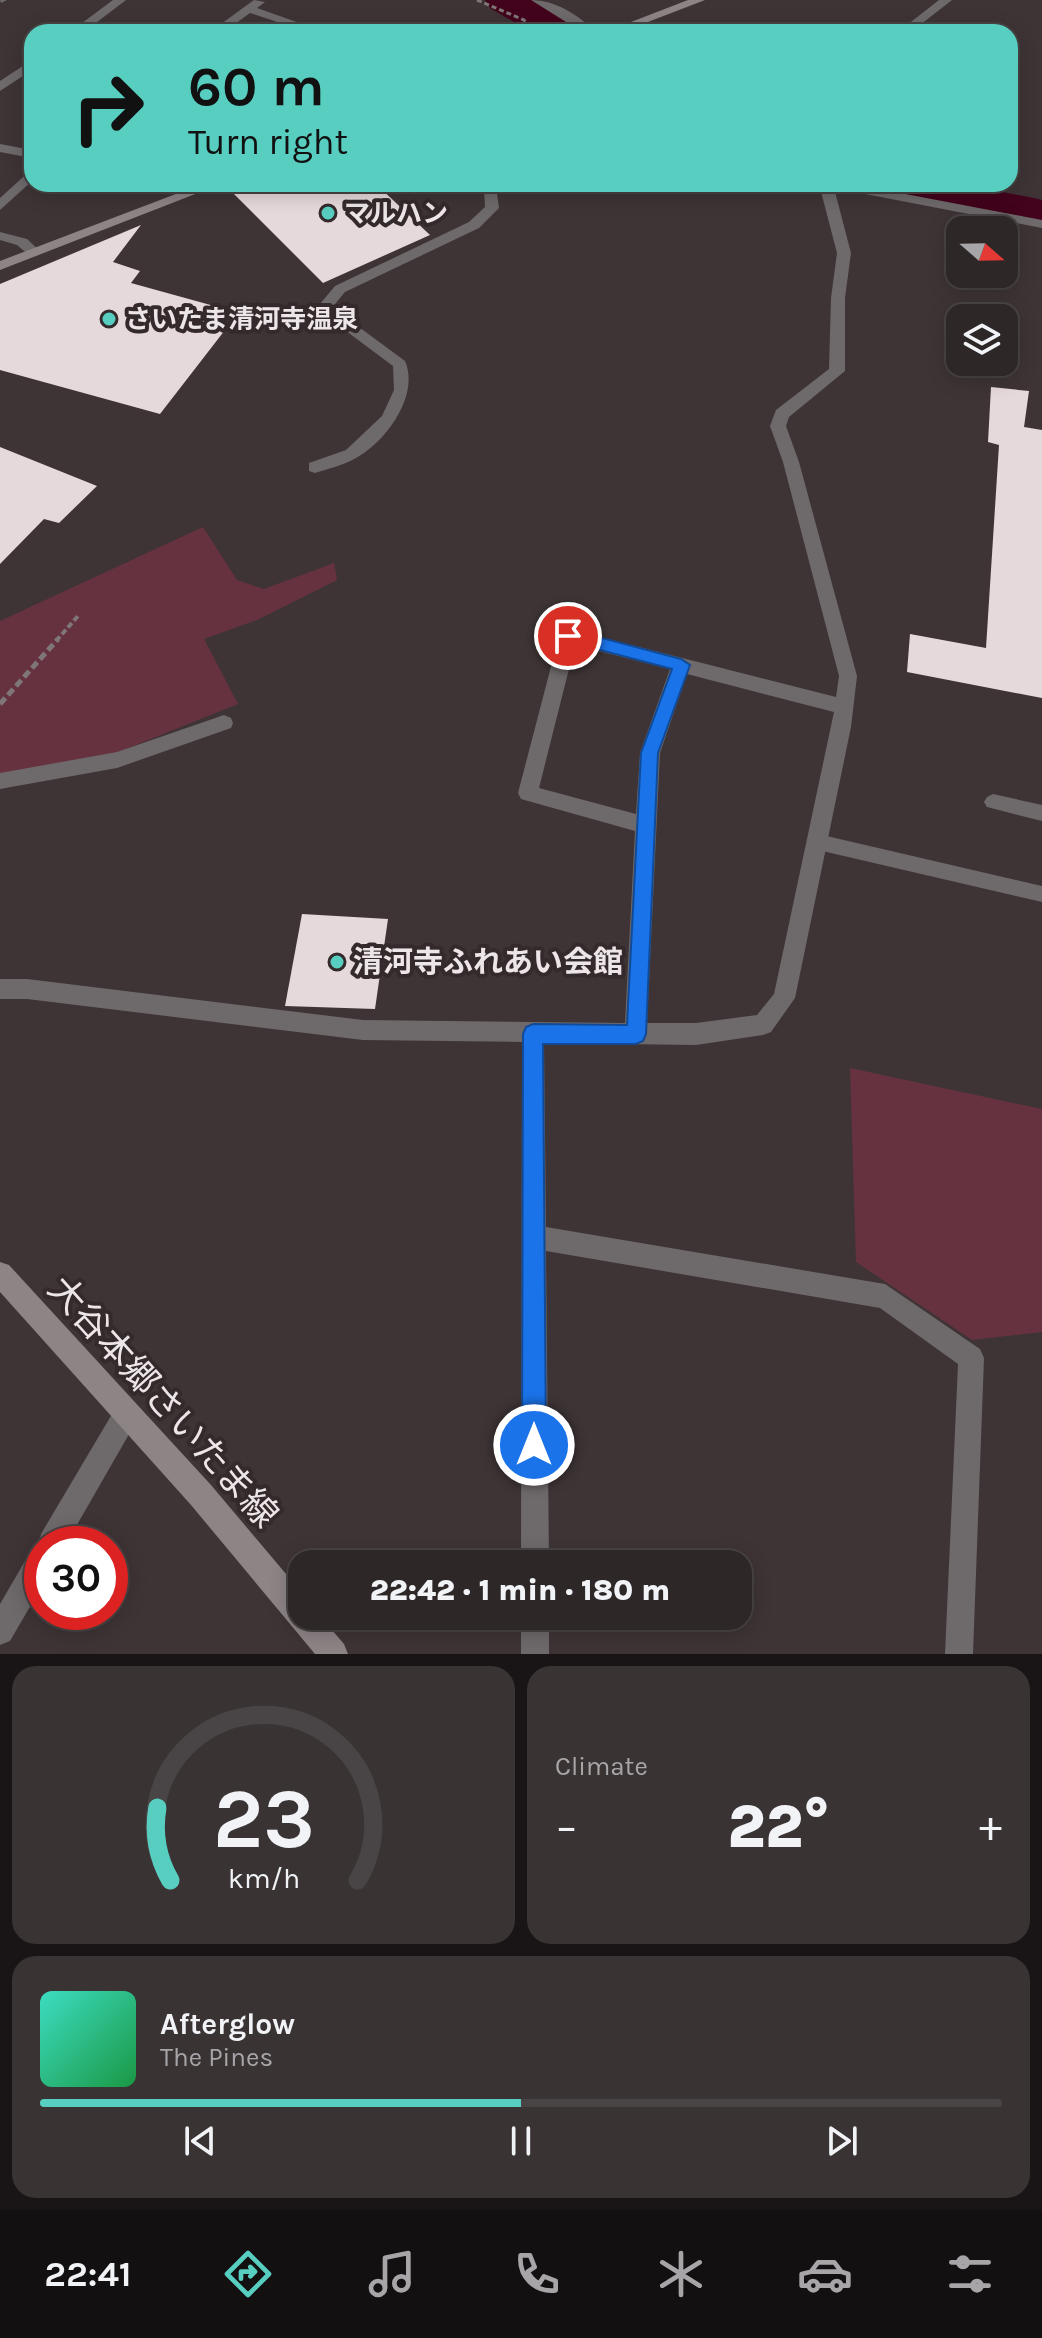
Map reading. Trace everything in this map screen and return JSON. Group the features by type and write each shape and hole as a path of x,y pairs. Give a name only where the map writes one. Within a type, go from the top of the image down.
{"main road":[{"path":"633,24 699,0"},
{"path":"0,266 193,192"},
{"name":"大谷本郷さいたま線","path":"0,1274 201,1495 288,1599"},
{"name":"大谷本郷さいたま線","path":"314,1630 334,1654"}],"street":[{"path":"87,24 120,0"},
{"path":"227,24 262,0"},
{"path":"537,0 579,24"},
{"path":"914,24 946,0"},
{"path":"248,9 294,24"},
{"path":"0,87 24,70"},
{"path":"0,148 24,152"},
{"path":"0,206 24,181"},
{"path":"315,467 352,454 389,419 402,390 400,364 339,319 327,304 340,289 474,225 492,208 491,192"},
{"path":"0,989 27,989 363,1030 696,1034 763,1025 784,998 818,842 848,676 791,462 778,426 782,414 837,371 838,298 844,253 831,192"},
{"path":"872,192 1042,224"},
{"path":"0,236 22,242 35,253"},
{"path":"645,825 528,793 568,636 844,707"},
{"path":"636,1034 650,753 681,665"},
{"path":"0,781 117,760 224,723"},
{"path":"533,1034 535,1550"},
{"path":"534,1237 885,1296 971,1358 959,1654"},
{"path":"61,1526 127,1413"},
{"path":"0,1631 24,1590"},
{"path":"535,1630 535,1654"}],"lane":[{"path":"993,802 1042,813"},
{"path":"818,842 1042,894"}],"path":[{"path":"477,0 528,24"},
{"path":"0,704 78,616"}],"shaded area":[{"path":"203,527 237,580 264,589 334,563 337,580 257,620 204,639 238,704 116,753 0,776 0,621"},
{"path":"850,1068 1042,1109 1042,1332 972,1340 856,1262"}],"building":[{"name":"マルハン","path":"232,192 384,192 430,235 323,283"},
{"name":"さいたま清河寺温泉","path":"141,225 113,262 140,271 131,283 225,309 211,327 225,330 160,414 0,370 0,284"},
{"path":"991,387 1029,391 1024,427 1042,430 1042,698 907,672 910,634 986,648 999,445 988,442"},
{"path":"0,447 97,486 59,523 44,519 0,564"},
{"path":"302,914 388,919 375,1009 285,1006"}],"waterway":[{"path":"504,0 546,24"},
{"path":"930,192 1034,212"}],"place":[{"name":"マルハン","path":"328,213"},
{"name":"さいたま清河寺温泉","path":"109,319"},
{"name":"清河寺ふれあい会館","path":"337,962"}],"route":[{"path":"534,1445 533,1034 636,1034 650,753 681,665 568,636"}]}
